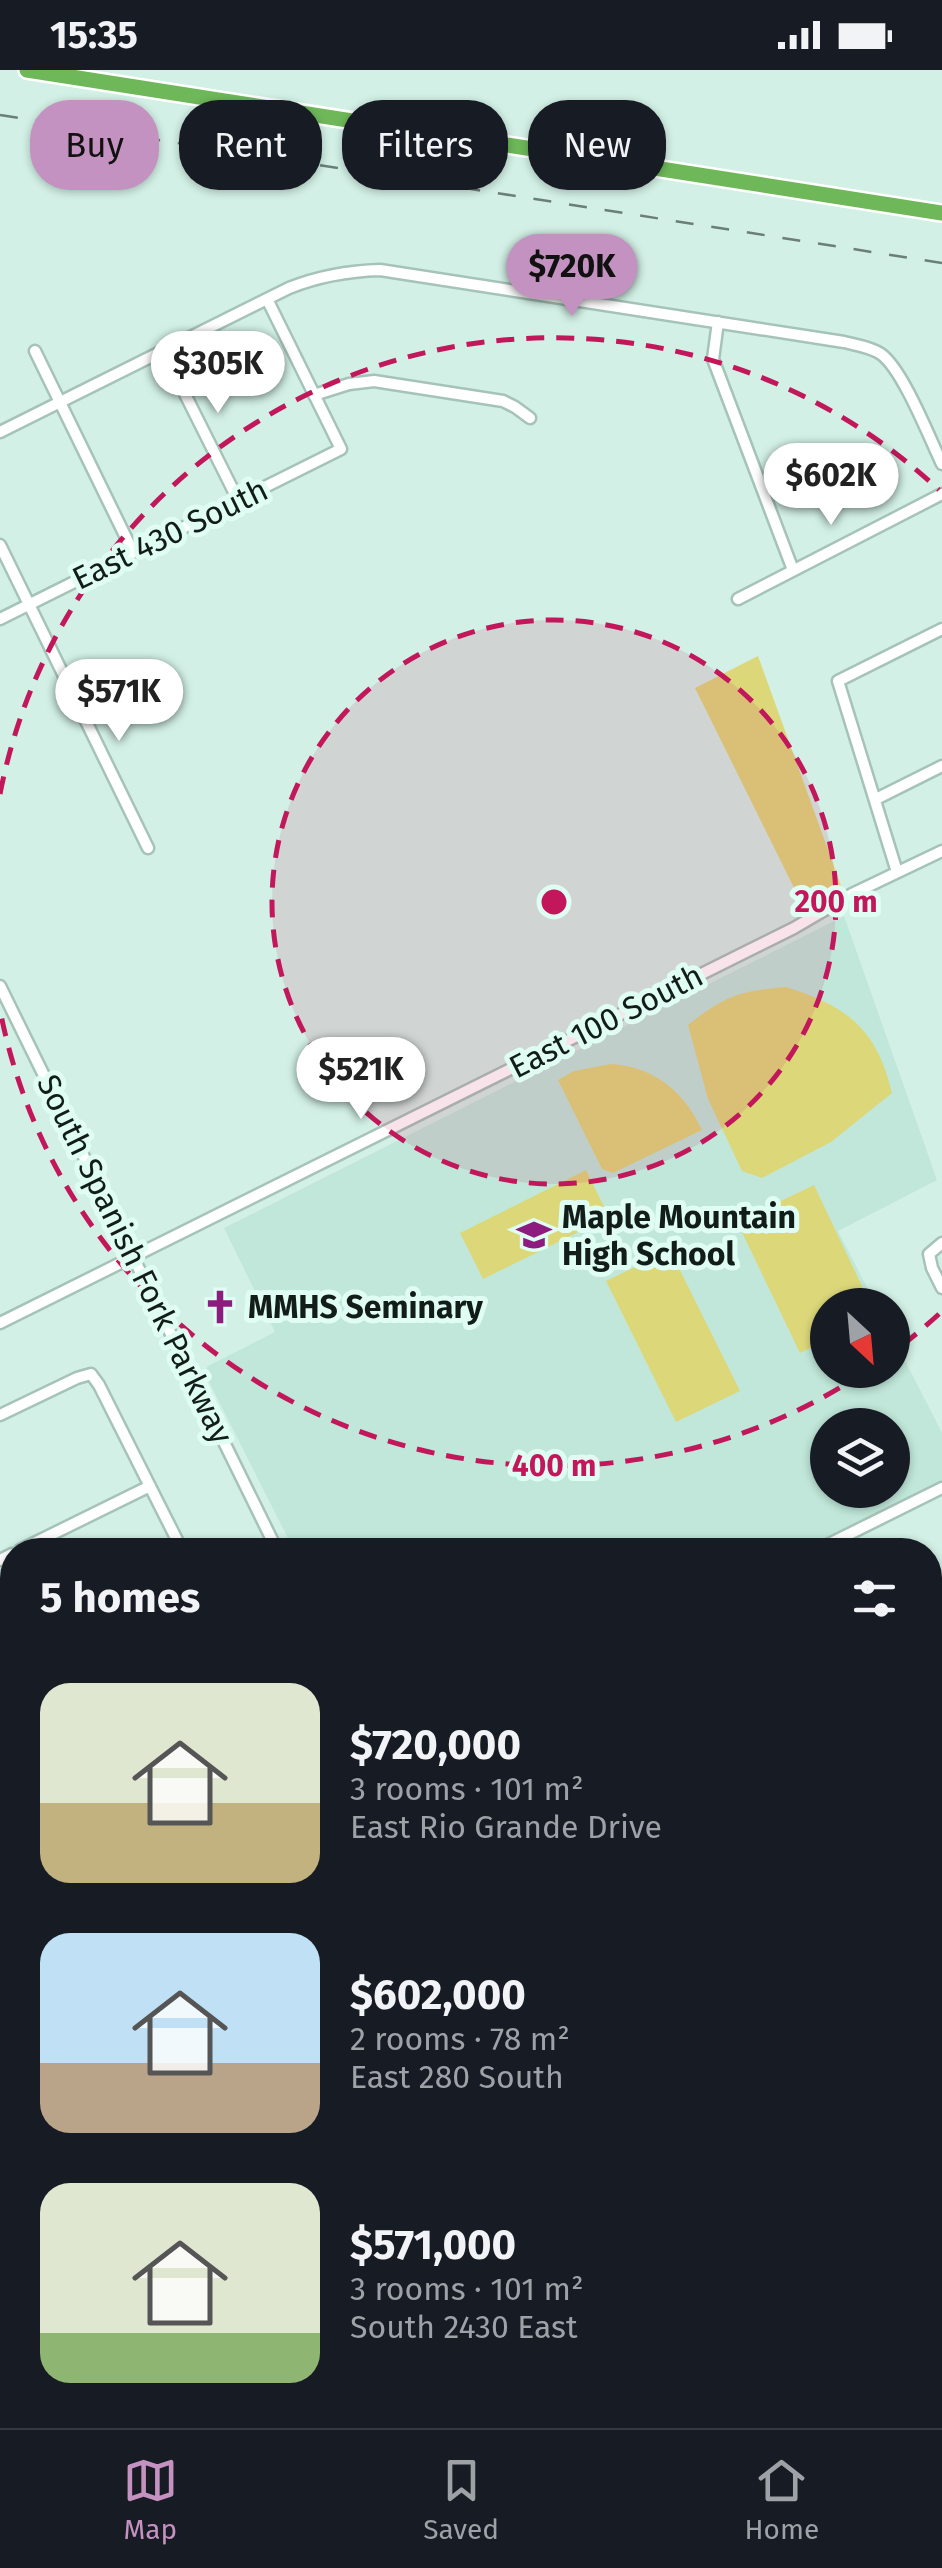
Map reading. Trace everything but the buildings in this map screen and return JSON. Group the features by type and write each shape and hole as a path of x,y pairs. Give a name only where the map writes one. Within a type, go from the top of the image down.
{"highway":[{"path":"28,70 942,213"}],"street":[{"path":"0,432 318,276 380,270 844,342 877,351 898,373 942,464"},
{"path":"267,299 314,395 374,381 503,402 530,418"},
{"path":"718,322 714,359 793,570"},
{"path":"163,350 238,500"},
{"path":"35,351 132,552"},
{"name":"East 430 South","path":"0,618 340,449 314,395"},
{"path":"738,599 942,494"},
{"path":"0,545 148,848"},
{"path":"897,872 838,681 942,629"},
{"path":"876,799 942,766"},
{"name":"East 100 South","path":"0,1323 942,851"},
{"name":"South Spanish Fork Parkway","path":"0,986 271,1538"},
{"path":"942,1243 929,1254 942,1288"},
{"path":"0,1415 91,1374 176,1538"},
{"path":"44,1538 150,1486"},
{"path":"841,1538 942,1488"}],"shaded area":[{"path":"758,656 843,891 805,910 695,688"},
{"name":"Maple Mountain High School","path":"844,916 937,1180 838,1231 867,1288 810,1288 810,1388 910,1388 910,1370 942,1433 942,1488 910,1504 910,1408 810,1408 810,1508 901,1508 839,1538 288,1538 204,1372 208,1366 275,1332 224,1228"},
{"path":"786,987 826,1003 856,1023 878,1052 892,1093 831,1142 762,1178 742,1171 708,1099 688,1025 734,997"},
{"path":"611,1064 641,1070 666,1084 686,1104 702,1130 613,1173 602,1169 558,1080 574,1071"},
{"path":"586,1170 609,1217 483,1279 460,1233"},
{"path":"814,1185 863,1288 810,1288 810,1348 800,1353 737,1222"},
{"path":"670,1250 740,1391 676,1422 606,1281"}],"railway":[{"path":"0,115 942,263"}],"place":[{"name":"Maple Mountain High School","path":"534,1235"},
{"name":"MMHS Seminary","path":"220,1307"}]}
